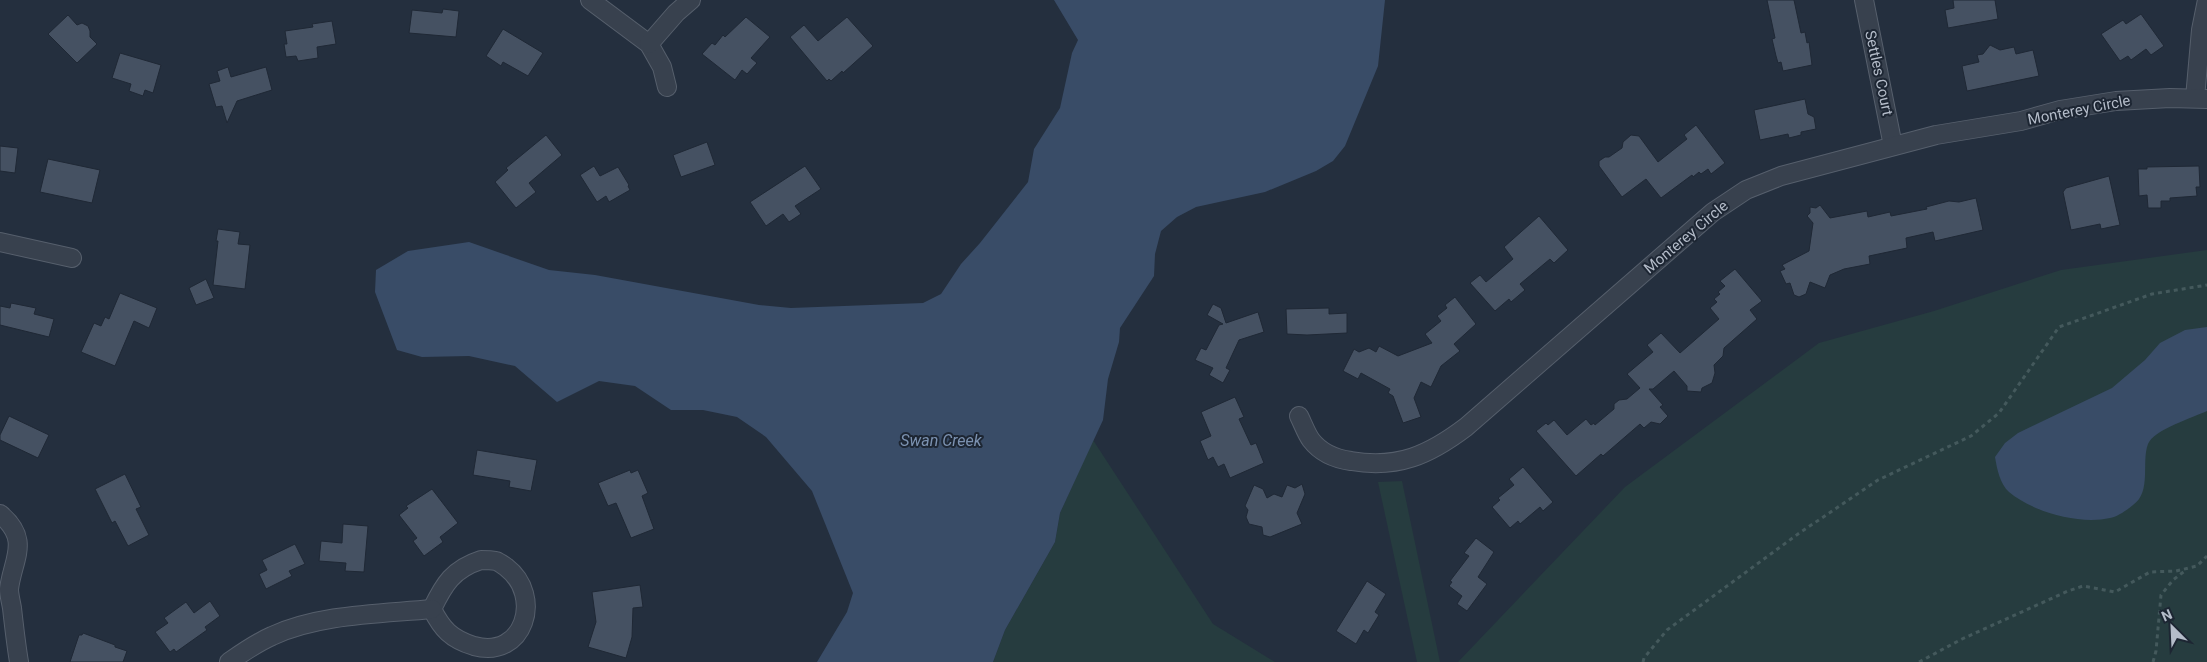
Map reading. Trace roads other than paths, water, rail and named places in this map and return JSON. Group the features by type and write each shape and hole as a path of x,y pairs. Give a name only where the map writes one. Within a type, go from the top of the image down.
{"street":[{"path":"590,0 649,44 662,68 667,87"},
{"path":"649,44 676,13 691,0"},
{"name":"Settles Court","path":"1864,0 1893,146"},
{"path":"2201,99 2201,30 2207,0"},
{"name":"Monterey Circle","path":"1299,416 1311,440 1322,450 1342,460 1369,464 1402,462 1429,451 1466,427 1713,212 1746,190 1782,176 1936,135 2003,124 2060,110 2116,101 2201,99"},
{"path":"0,242 72,258"},
{"path":"0,514 8,521 17,535 16,565 5,589 18,662"},
{"path":"480,560 497,561 511,572 521,586 527,609 522,627 510,641 487,650 464,643 442,628 432,609 440,592 451,576 464,565 480,560"},
{"path":"229,662 273,635 314,624 364,615 432,609"}],"water":[{"name":"Swan Creek","path":"1054,0 1385,0 1378,66 1345,146 1333,161 1316,171 1265,192 1196,207 1177,217 1161,231 1155,254 1154,276 1120,328 1119,342 1108,379 1103,420 1060,513 1055,542 1005,630 993,662 817,662 847,612 853,593 812,491 766,437 737,417 703,410 671,410 635,386 599,381 557,402 515,366 469,356 422,357 397,350 375,292 376,270 408,251 469,242 549,270 595,275 759,305 791,308 923,303 941,294 961,264 1028,182 1034,149 1060,108 1072,53 1078,40"},
{"path":"2207,327 2207,411 2165,429 2151,439 2146,451 2142,493 2131,507 2119,515 2110,518 2085,520 2071,518 2043,511 2019,499 2006,489 1999,476 1995,457 2005,443 2018,433 2112,388 2145,360 2160,343 2185,330"}]}
